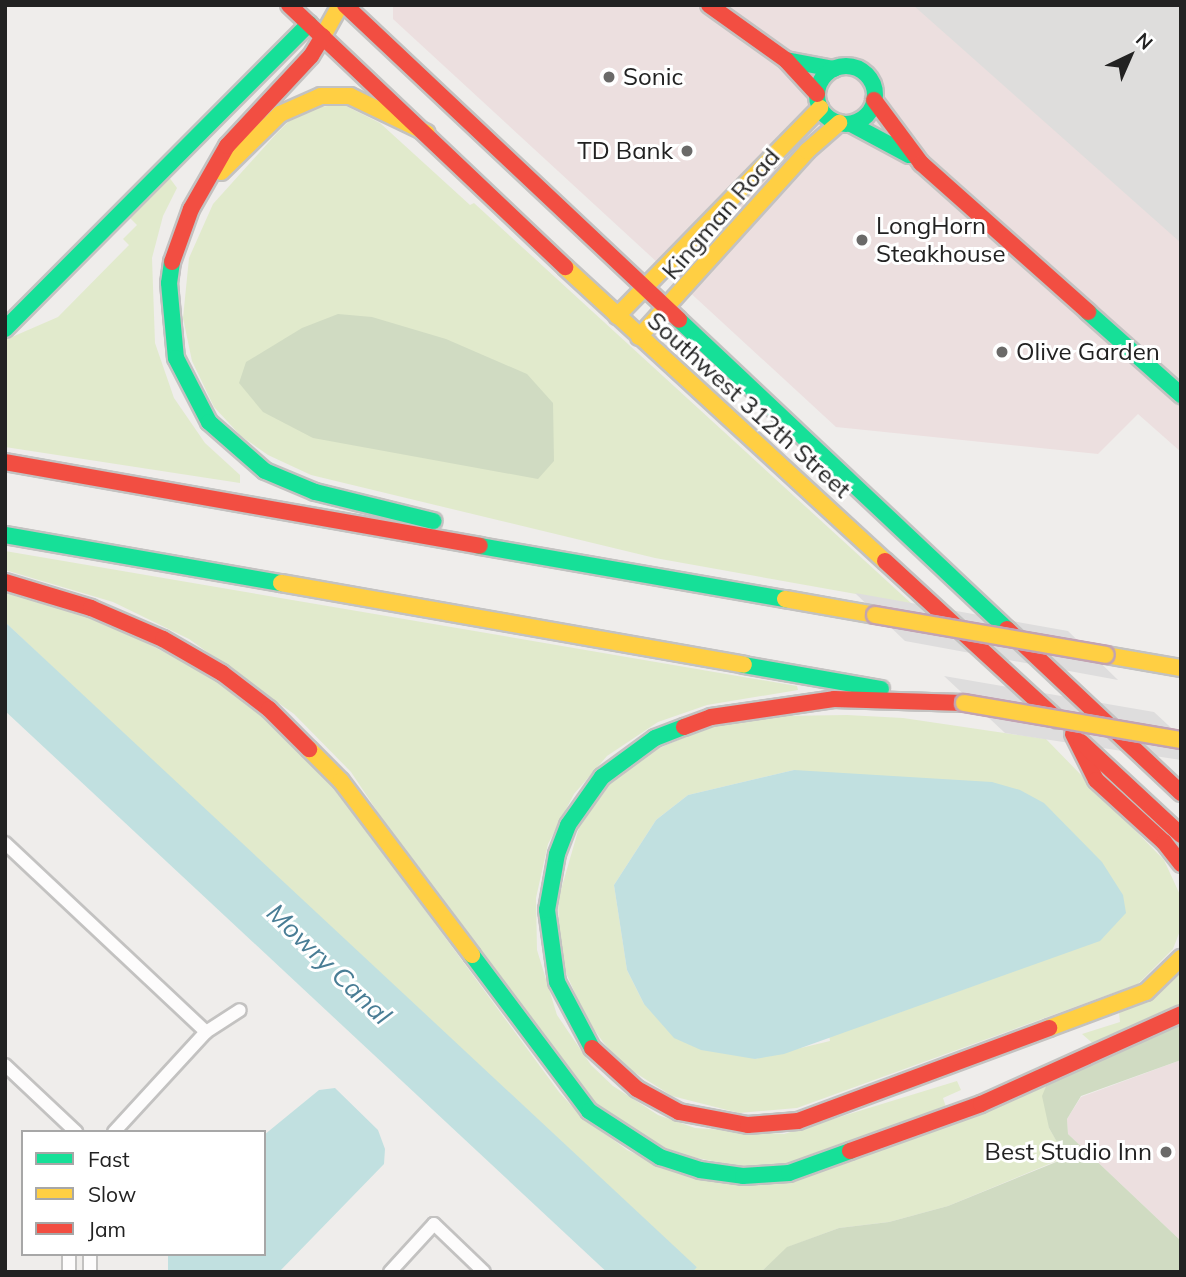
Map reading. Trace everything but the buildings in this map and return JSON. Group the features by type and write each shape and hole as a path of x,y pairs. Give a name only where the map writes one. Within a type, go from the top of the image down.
{"main road":[{"name":"Southwest 312th Street","path":"289,5 639,337 1181,835"},
{"name":"Southwest 312th Street","path":"341,5 1181,793"},
{"path":"5,329 309,24 341,5"},
{"path":"341,5 311,57 227,146 200,190 173,256 169,322 184,379 196,404 226,442 265,471 315,492 584,561"},
{"path":"709,5 786,60 818,101 845,124 921,163"},
{"path":"786,60 834,69 848,67 862,72 873,86 874,100 921,163 1181,395"},
{"path":"818,101 822,79 834,69"},
{"path":"200,190 280,114 321,96 350,96 427,134"},
{"path":"845,124 864,118 874,100"},
{"name":"Kingman Road","path":"617,316 818,101"},
{"name":"Kingman Road","path":"639,337 807,150 845,124"},
{"path":"5,462 584,561 1181,668"},
{"path":"5,535 1181,740"},
{"path":"13,584 91,608 163,639 222,673 269,709 341,781 589,1111 660,1157 700,1170 743,1176 789,1173 981,1104 1181,1014"},
{"path":"964,703 834,699 710,717 655,738 602,777 568,825 557,854 547,911 556,982 565,1004 594,1051 637,1089 680,1112 748,1125 798,1121 1146,992 1181,958"},
{"path":"1073,734 1096,780 1164,842 1181,864"}],"street":[{"path":"5,844 206,1032"},
{"path":"116,1130 206,1032 240,1010"},
{"path":"5,1065 74,1130"},
{"path":"390,1272 434,1224 484,1272"}],"shaded area":[{"path":"393,5 1181,5 1181,452 1138,414 1098,454 836,427 393,19"},
{"path":"913,5 1181,5 1181,243"},
{"path":"1181,1060 1181,1241 1068,1134 1067,1119 1081,1097"}],"green space":[{"path":"342,104 380,123 470,205 474,203 912,604 655,558 311,475 268,455 241,436 214,407 192,361 183,318 189,258 213,204 277,133 300,110"},
{"path":"169,177 177,188 163,216 152,258 155,343 174,398 205,443 240,475 240,483 5,447 5,340 58,317 129,245 123,239 137,225 128,216"},
{"path":"338,314 372,317 446,339 527,374 553,403 554,461 538,479 313,438 263,412 239,383 246,362 302,328"},
{"path":"5,551 797,686 798,690 707,705 658,722 607,756 574,794 548,844 536,898 537,950 557,1015 591,1065 613,1086 658,1115 695,1128 784,1134 957,1081 961,1090 943,1098 946,1107 789,1164 744,1167 676,1154 593,1105 425,883 351,772 294,714 189,639 113,602 5,570"},
{"path":"5,592 109,624 203,672 254,709 332,784 559,1092 579,1114 627,1150 654,1163 735,1184 1047,1084 1049,1128 1066,1157 948,1206 889,1222 839,1228 788,1247 761,1272 692,1272 5,622"},
{"path":"779,716 903,718 1046,739 1164,860 1181,897 1181,928 1173,949 1138,984 797,1108 739,1113 672,1096 623,1065 586,1018 566,973 560,951 558,900 580,824 610,784 641,756 711,726","holes":["794,770 830,1041 755,1059 644,1004 627,970 614,885 656,820 688,795"]},
{"path":"1181,971 1181,1005 1097,1047 1082,1034 1120,1022 1119,1012"},
{"path":"1181,1023 1181,1060 1081,1096 1067,1119 1068,1134 1181,1241 1181,1272 761,1272 787,1247 839,1228 889,1222 948,1206 1066,1158 1049,1128 1042,1096 1047,1084"}],"water":[{"name":"Mowry Canal","path":"5,622 697,1267 692,1272 607,1272 5,711"},
{"path":"794,770 992,782 1020,790 1044,803 1102,862 1123,895 1126,913 1100,941 784,1054 755,1059 701,1050 674,1038 644,1004 627,970 614,885 656,820 688,795"},
{"path":"335,1088 378,1130 385,1149 384,1164 279,1272 168,1272 168,1256 266,1256 266,1133 319,1090"}],"pier":[{"path":"855,593 1068,631 1118,680 905,641"},
{"path":"944,676 1154,712 1181,737 1181,760 1005,733"}],"traffic: fast":[{"path":"5,329 309,24"},
{"path":"786,60 834,69"},
{"path":"846,66 857,68 870,79 875,95 873,106 862,119 846,124 835,122 822,111 817,95 819,84 830,71 846,66"},
{"path":"851,124 909,155"},
{"path":"172,262 169,283 176,358 209,422 265,471 315,492 433,521"},
{"path":"1088,312 1181,395"},
{"path":"679,320 1007,629"},
{"path":"5,535 281,583"},
{"path":"480,546 785,599"},
{"path":"744,665 881,689"},
{"path":"592,1048 557,982 547,910 557,854 568,825 602,777 655,738 684,727"},
{"path":"472,955 589,1111 660,1157 700,1170 743,1176 789,1173 850,1151"}],"traffic: slow":[{"path":"323,36 340,5"},
{"path":"221,172 280,114 321,96 350,96 427,133"},
{"path":"617,316 820,108"},
{"path":"639,337 807,151 839,123"},
{"path":"565,267 885,561"},
{"path":"281,583 744,665"},
{"path":"785,599 875,615"},
{"path":"875,615 1106,655"},
{"path":"1106,655 1181,668"},
{"path":"964,703 1181,740"},
{"path":"309,749 341,781 472,955"},
{"path":"1049,1028 1146,992 1181,958"}],"traffic: jam":[{"path":"289,5 565,267"},
{"path":"345,5 679,320"},
{"path":"709,5 786,60 817,94"},
{"path":"172,262 191,209 227,146 311,56 323,36"},
{"path":"874,100 921,163 1088,312"},
{"path":"5,462 480,546"},
{"path":"885,561 1058,720"},
{"path":"5,582 91,608 163,639 222,673 269,709 309,749"},
{"path":"1007,629 1181,793"},
{"path":"684,727 711,717 834,699 964,703"},
{"path":"1073,734 1096,780 1164,842 1181,864"},
{"path":"1081,742 1181,835"},
{"path":"850,1151 981,1104 1181,1014"},
{"path":"592,1048 637,1089 679,1112 748,1125 798,1121 1049,1028"}],"place":[{"name":"Sonic","path":"609,77"},
{"name":"TD Bank","path":"687,151"},
{"name":"LongHorn Steakhouse","path":"862,240"},
{"name":"Olive Garden","path":"1002,352"},
{"name":"Best Studio Inn","path":"1166,1152"}]}
